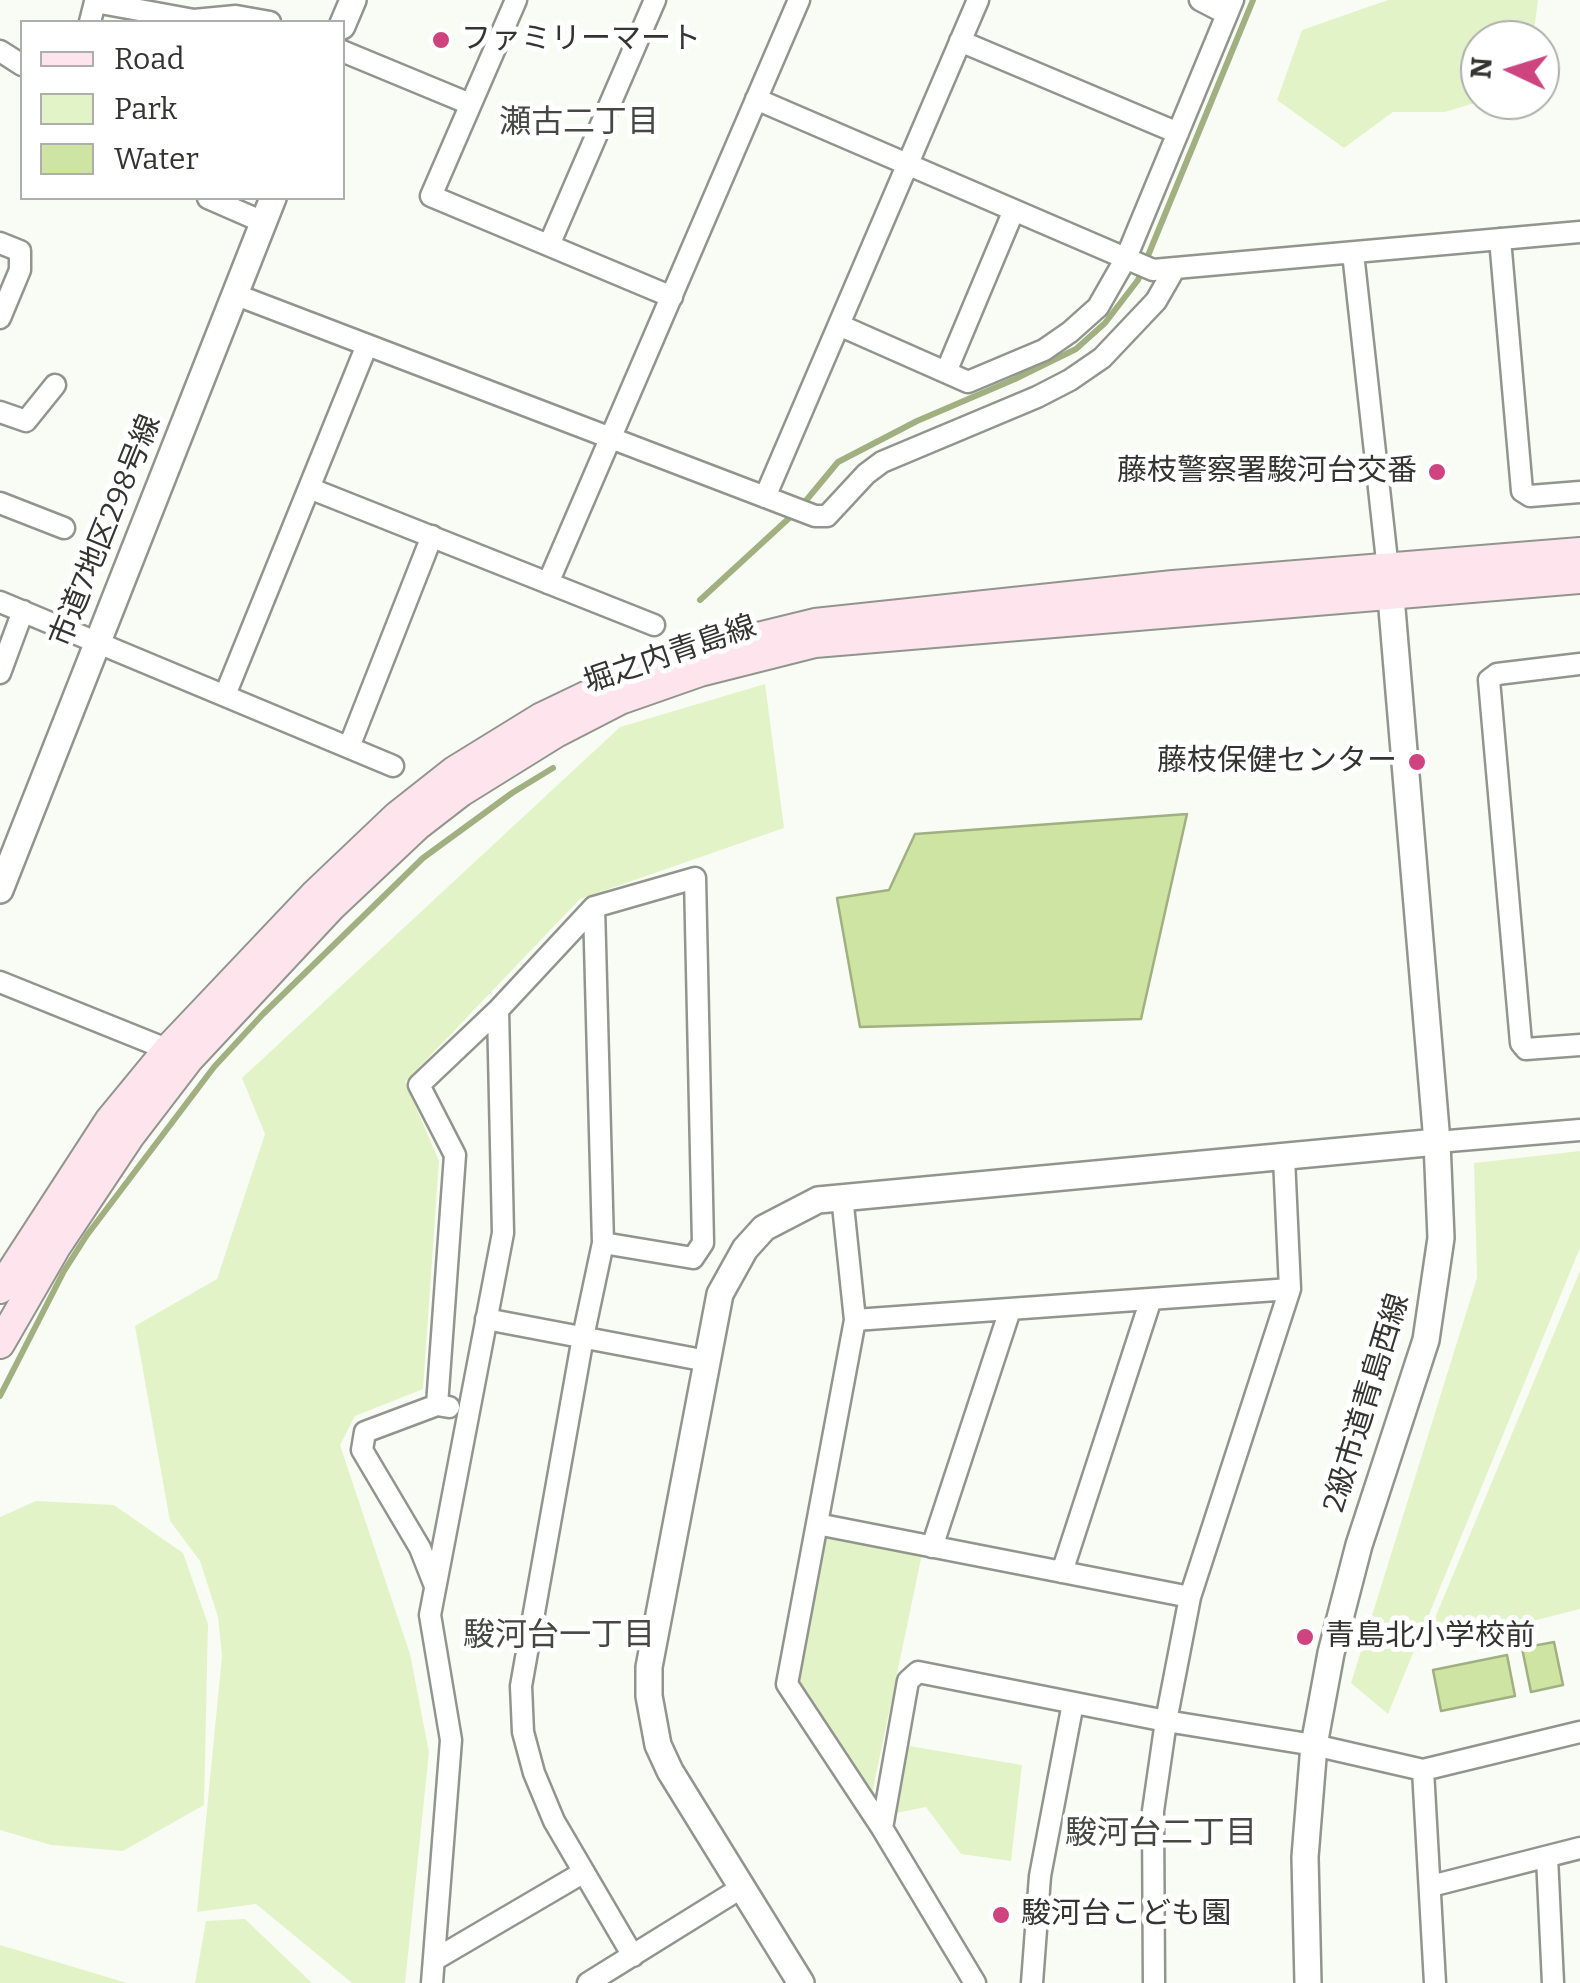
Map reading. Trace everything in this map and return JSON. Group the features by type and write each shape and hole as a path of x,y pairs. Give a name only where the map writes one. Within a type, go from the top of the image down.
{"main road":[{"name":"堀之内青島線","path":"0,1344 179,1054 316,894 397,816 454,772 511,736 610,684 692,653 815,622 1154,587 1580,552"},
{"name":"堀之内青島線","path":"0,1289 109,1120 332,906 417,826 460,792 556,733 620,700 700,672 815,644 1580,579"}],"street":[{"path":"516,0 430,196 672,296"},
{"path":"549,245 655,0"},
{"path":"774,501 839,325 978,0"},
{"path":"839,325 968,382 1044,350 1098,308 1128,259 1230,7 1200,0"},
{"path":"90,20 94,2 194,20 236,16 259,20"},
{"path":"548,583 756,99 791,2"},
{"path":"960,41 1178,133"},
{"path":"345,52 470,104"},
{"path":"756,99 1153,270 1580,232"},
{"path":"213,200 264,222"},
{"name":"市道7地区298号線","path":"0,890 273,200"},
{"path":"946,372 1014,210"},
{"path":"1500,240 1522,492 1530,496 1580,492"},
{"path":"0,243 20,251 20,270 0,318"},
{"path":"1354,253 1391,597"},
{"path":"234,294 774,501 815,516 827,516 882,462 1037,397 1102,358 1156,300 1175,268"},
{"path":"226,695 367,344"},
{"path":"0,412 26,421 54,384"},
{"path":"309,488 654,625"},
{"path":"0,503 64,528"},
{"path":"349,747 432,536"},
{"name":"2級市道青島西線","path":"1308,1983 1305,1858 1314,1745 1331,1653 1358,1545 1426,1340 1441,1238 1391,597"},
{"path":"0,602 393,766"},
{"path":"0,672 23,611"},
{"path":"1580,664 1496,674 1489,680 1521,1043 1526,1049 1580,1044"},
{"path":"437,1405 455,1155 419,1085 498,1010 594,907 695,878 703,1243 693,1258 604,1244"},
{"path":"594,907 604,1244 583,1337 521,1686 523,1732 534,1773 554,1821 632,1956"},
{"path":"0,982 179,1054"},
{"path":"432,1983 451,1740 430,1615 503,1233 498,1010"},
{"path":"800,1983 664,1758 652,1722 649,1696 649,1668 720,1294 731,1268 764,1228 798,1208 842,1196 1580,1130"},
{"path":"1154,1983 1153,1811 1166,1722 1190,1597 1290,1288 1284,1158"},
{"path":"842,1196 855,1320 786,1684 882,1828 976,1983"},
{"path":"855,1320 1290,1288"},
{"path":"1062,1572 1150,1300"},
{"path":"932,1548 1010,1310"},
{"path":"486,1320 707,1361"},
{"path":"435,1588 420,1548 362,1450 366,1432 437,1405 469,1410"},
{"path":"818,1524 1190,1597"},
{"path":"882,1828 908,1681 918,1672 1166,1722 1314,1745 1424,1770 1580,1732"},
{"path":"1034,1983 1040,1876 1073,1703"},
{"path":"1424,1770 1435,1983"},
{"path":"1430,1886 1580,1848"},
{"path":"1547,1857 1553,1983"},
{"path":"434,1960 584,1872"},
{"path":"588,1983 741,1888"}],"green space":[{"path":"1388,0 1538,0 1536,20 1460,20 1460,107 1445,112 1393,112 1344,148 1277,100 1302,30"},
{"path":"765,684 784,828 580,899 405,1082 439,1161 423,1389 355,1416 340,1445 410,1654 429,1752 405,1983 352,1983 256,1904 197,1912 222,1656 218,1617 200,1561 170,1521 135,1326 217,1279 265,1134 242,1078 620,727"},
{"path":"1580,1151 1580,1248 1388,1714 1351,1683 1477,1278 1474,1163"},
{"path":"1580,1271 1580,1609 1422,1649"},
{"path":"36,1501 114,1505 183,1553 208,1624 204,1805 123,1851 51,1845 0,1830 0,1517"},
{"path":"827,1535 922,1554 872,1794 796,1684"},
{"path":"909,1746 1022,1765 1011,1861 961,1854 926,1807 897,1813"},
{"path":"245,1919 312,1983 195,1983 206,1921"},
{"path":"0,1945 127,1983 0,1983"}],"water":[{"path":"1187,814 1141,1019 860,1027 837,898 889,890 915,834"},
{"path":"1554,1642 1563,1685 1531,1692 1522,1648"},
{"path":"1507,1655 1515,1696 1441,1711 1433,1670"}],"waterway":[{"path":"700,600 799,509 838,462 917,421 1076,349 1105,323 1138,280 1253,0"},
{"path":"0,1396 64,1271 87,1235 214,1067 423,858 553,768"}],"place":[{"name":"ファミリーマート","path":"441,40"},
{"name":"藤枝警察署駿河台交番","path":"1437,472"},
{"name":"藤枝保健センター","path":"1417,762"},
{"name":"青島北小学校前","path":"1305,1637"},
{"name":"駿河台こども園","path":"1001,1915"}],"district":[{"name":"瀬古二丁目","path":"579,123"},
{"name":"駿河台一丁目","path":"559,1636"},
{"name":"駿河台二丁目","path":"1161,1834"}]}
